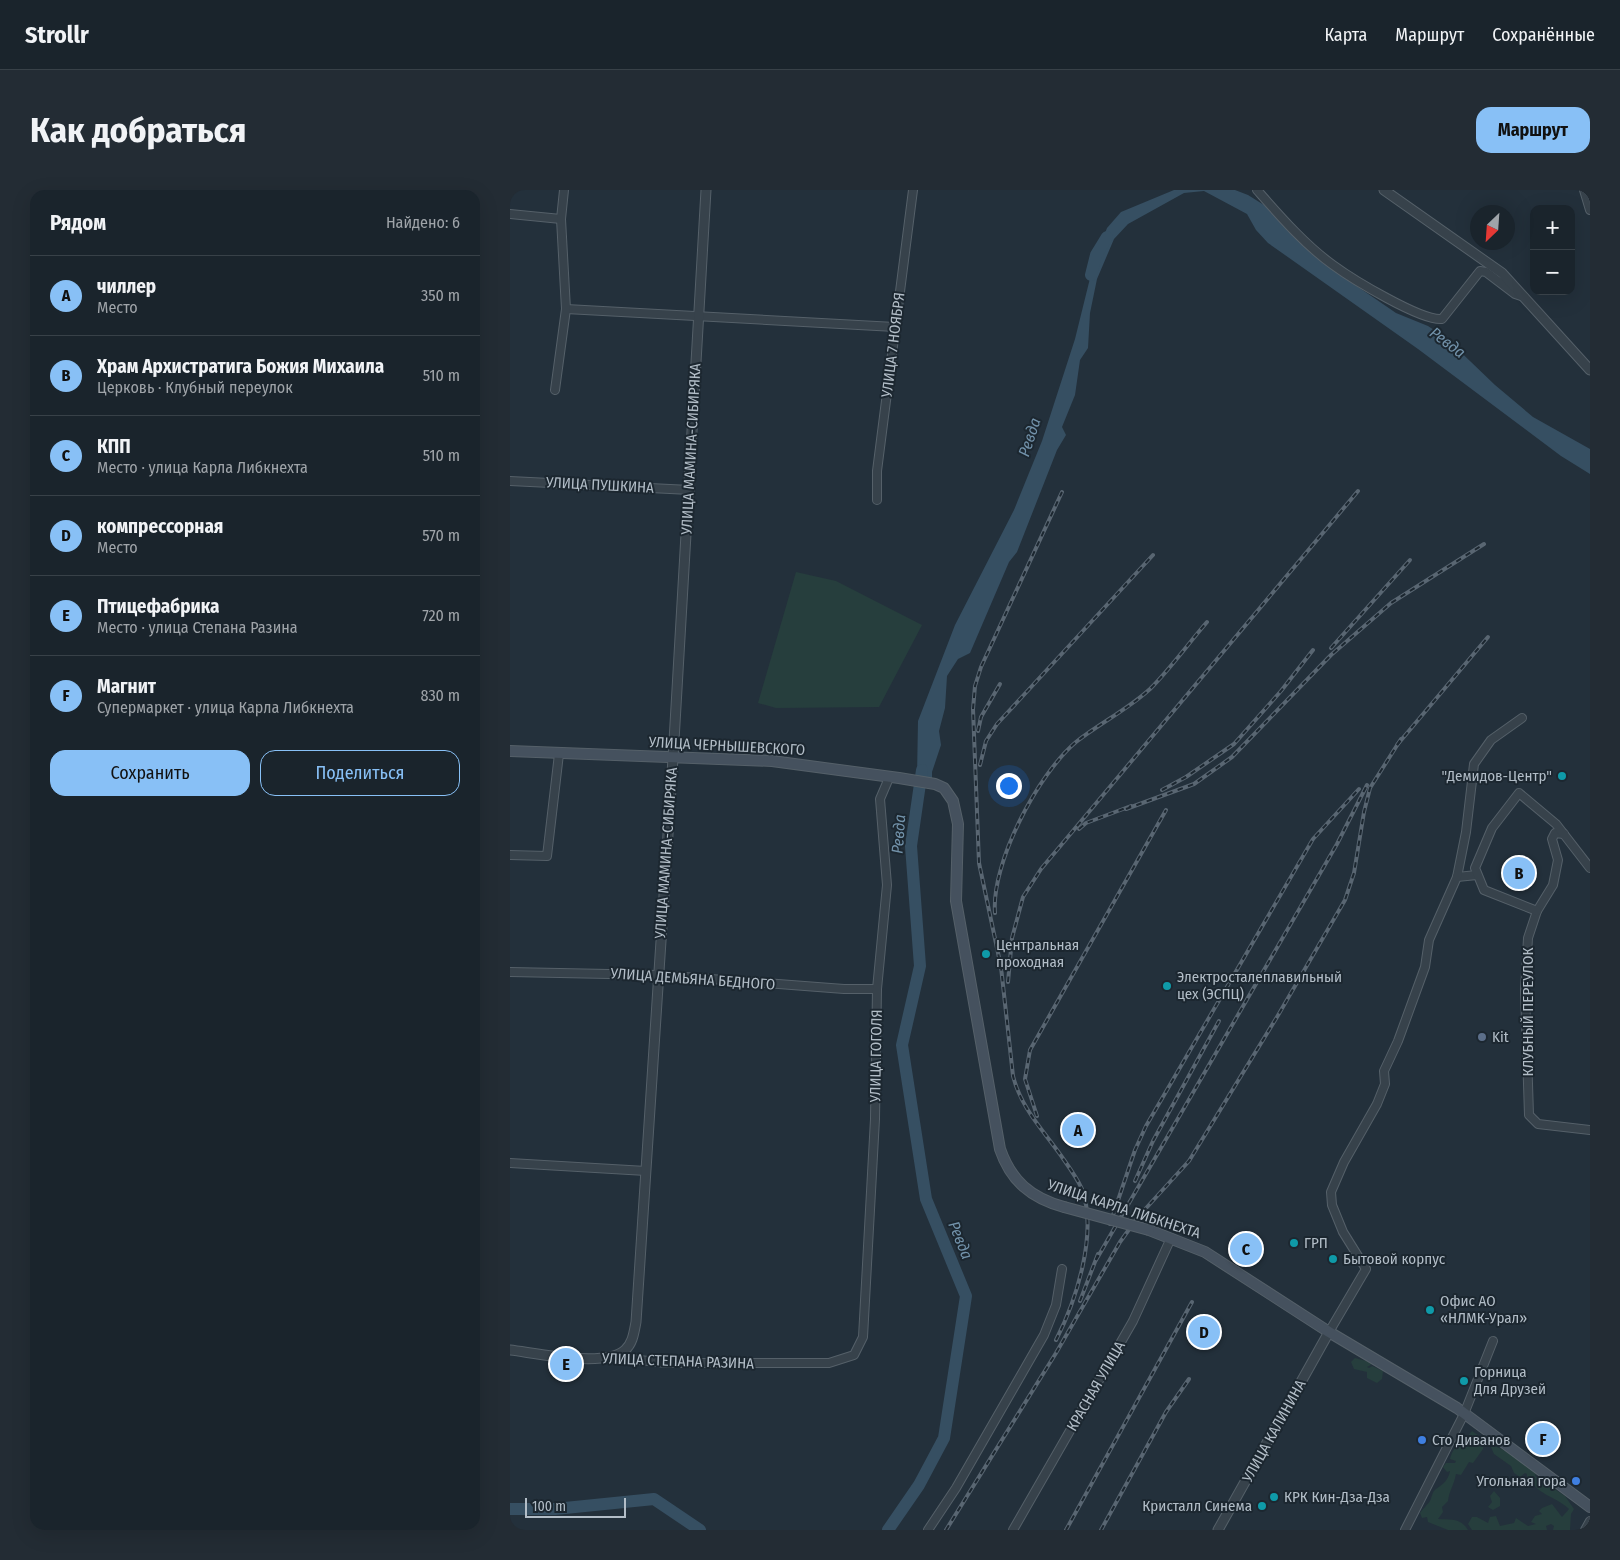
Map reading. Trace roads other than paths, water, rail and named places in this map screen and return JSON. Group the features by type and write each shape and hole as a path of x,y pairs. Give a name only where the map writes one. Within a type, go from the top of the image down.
{"main road":[{"name":"УЛИЦА ЧЕРНЫШЕВСКОГО","path":"510,751 772,761 940,786"},
{"name":"УЛИЦА КАРЛА ЛИБКНЕХТА","path":"940,786 953,801 958,824 956,901 990,1102 1000,1149 1008,1168 1024,1189 1040,1198 1064,1207 1149,1230 1205,1252 1329,1332 1464,1414 1590,1507"}],"street":[{"path":"555,390 566,309 561,219 564,190"},
{"name":"УЛИЦА МАМИНА-СИБИРЯКА","path":"613,1357 628,1347 634,1336 636,1322 674,758 706,190"},
{"name":"УЛИЦА 7 НОЯБРЯ","path":"877,500 877,471 913,190"},
{"path":"1257,190 1280,215 1333,265 1410,310 1435,320 1442,319 1480,272 1486,272 1515,294 1526,298"},
{"path":"1384,190 1502,273 1590,370"},
{"path":"1584,190 1590,210"},
{"path":"510,214 561,219"},
{"path":"566,309 895,327"},
{"name":"УЛИЦА ПУШКИНА","path":"510,481 690,490"},
{"path":"1329,1332 1366,1269 1343,1232 1332,1205 1331,1192 1344,1162 1377,1104 1385,1084 1384,1071 1398,1040 1425,967 1429,940 1457,877 1466,832 1474,764 1491,740 1522,718"},
{"path":"510,855 547,856 559,754"},
{"name":"УЛИЦА ГОГОЛЯ","path":"863,1337 875,1119 877,989 887,885 880,799 894,778"},
{"path":"1538,911 1484,890 1475,868 1492,828 1518,793 1556,824 1590,868"},
{"name":"КЛУБНЫЙ ПЕРЕУЛОК","path":"1564,834 1555,834 1552,839 1558,860 1553,885 1538,911 1528,938 1525,990 1530,1114 1538,1124 1590,1130"},
{"path":"1457,877 1478,875"},
{"name":"УЛИЦА ДЕМЬЯНА БЕДНОГО","path":"510,972 658,975 844,989 877,989"},
{"path":"510,1163 646,1170"},
{"name":"КРАСНАЯ УЛИЦА","path":"1013,1530 1133,1321 1171,1238"},
{"path":"928,1530 956,1488 1044,1335 1056,1305 1062,1269"},
{"name":"УЛИЦА КАЛИНИНА","path":"1218,1530 1329,1332"},
{"name":"УЛИЦА СТЕПАНА РАЗИНА","path":"510,1350 589,1358 613,1357 666,1363 829,1363 854,1355 863,1337"},
{"path":"1405,1530 1464,1414 1494,1341"},
{"path":"1585,1530 1590,1521"}],"water":[{"path":"1174,190 1235,190 1248,195 1264,205 1326,265 1396,313 1428,326 1446,338 1495,385 1533,417 1590,449 1590,474 1561,456 1418,349 1268,243 1256,230 1247,214 1204,191 1184,193 1128,224 1114,239 1097,279 1090,313 1088,348 1080,360 1075,395 1062,427 1066,435 1057,450 1017,552 1009,562 970,653 958,659 947,676 945,708 939,731 941,745 932,772 932,780 917,777 918,721 955,625 1014,510 1042,441 1075,339 1095,258 1107,228 1121,212"}],"waterway":[{"name":"Ревда","path":"1091,275 1096,255 1107,237"},
{"name":"Ревда","path":"888,1530 919,1485 944,1438 966,1296 926,1199 902,1045 920,966 911,846 922,770"},
{"name":"Ревда","path":"510,1509 555,1509 654,1499 700,1530"}],"railway":[{"path":"1008,982 1012,938 1023,897 1041,869 1358,491"},
{"path":"1056,1340 1071,1306 1082,1267 1088,1226 1086,1207 1078,1181 1027,1109 1013,1076 1001,967 979,863 973,709 975,686 981,667 1062,492"},
{"path":"1126,809 1194,784 1232,757 1331,655 1391,603 1484,544"},
{"path":"980,765 986,741 997,724 1153,555"},
{"path":"1331,648 1410,560"},
{"path":"995,913 996,893 1009,845 1033,797 1047,775 1061,756 1076,742 1150,689 1207,622"},
{"path":"1397,745 1488,637"},
{"path":"1162,790 1186,777 1234,744 1281,691 1313,650"},
{"path":"978,731 981,717 1000,684"},
{"path":"946,1530 1056,1353 1120,1242 1138,1217 1189,1161 1277,1017 1345,900 1354,873 1370,788 1401,739"},
{"path":"1096,1260 1337,844 1367,785"},
{"path":"1110,1224 1135,1150 1146,1126 1313,839 1359,789"},
{"path":"1079,829 1086,823 1131,806"},
{"path":"1037,1116 1025,1079 1030,1050 1166,810"},
{"path":"1135,1181 1153,1141 1219,1021"},
{"path":"1080,1301 1098,1254"},
{"path":"1066,1530 1192,1302"},
{"path":"1101,1530 1166,1412 1189,1379"}],"place":[{"name":"\"Демидов-Центр\"","path":"1562,776"},
{"name":"Храм Архистратига Божия Михаила","path":"1519,873"},
{"name":"Центральная проходная","path":"986,954"},
{"name":"Электросталеплавильный цех (ЭСПЦ)","path":"1167,986"},
{"name":"Kit","path":"1482,1037"},
{"name":"чиллер","path":"1078,1130"},
{"name":"ГРП","path":"1294,1243"},
{"name":"КПП","path":"1246,1249"},
{"name":"Бытовой корпус","path":"1333,1259"},
{"name":"Офис АО «НЛМК-Урал»","path":"1430,1310"},
{"name":"компрессорная","path":"1204,1332"},
{"name":"Птицефабрика","path":"566,1364"},
{"name":"Горница Для Друзей","path":"1464,1381"},
{"name":"Магнит","path":"1543,1439"},
{"name":"Сто Диванов","path":"1422,1440"},
{"name":"Угольная гора","path":"1576,1481"},
{"name":"КРК Кин-Дза-Дза","path":"1274,1497"},
{"name":"Кристалл Синема","path":"1262,1506"}]}
